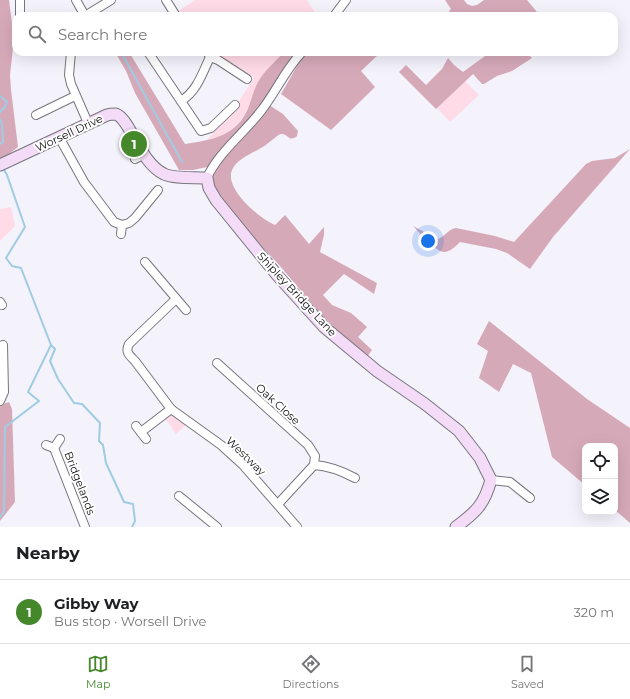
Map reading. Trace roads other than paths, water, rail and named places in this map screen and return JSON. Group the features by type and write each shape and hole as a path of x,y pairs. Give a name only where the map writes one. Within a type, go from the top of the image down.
{"street":[{"path":"20,0 20,12"},
{"path":"76,0 83,12"},
{"path":"92,12 111,0"},
{"path":"166,0 174,12"},
{"path":"337,12 346,0"},
{"path":"71,56 70,79 75,96 88,123"},
{"path":"151,56 201,131 211,128 235,105"},
{"path":"181,102 187,98 198,84 208,56"},
{"path":"212,56 247,79"},
{"path":"207,178 215,163 263,108 292,62 298,56"},
{"path":"36,115 75,96"},
{"name":"Worsell Drive","path":"0,165 88,123 107,115 116,114 122,118 126,124 139,157 157,170 165,175 207,178"},
{"path":"59,138 84,182 95,198 122,230 135,218 158,190"},
{"name":"Shipley Bridge Lane","path":"207,178 209,188 216,200 277,275 324,327 377,371 425,404 459,431 480,458 491,480"},
{"path":"144,262 186,310"},
{"name":"Westway","path":"176,299 129,344 127,349 128,355 135,361 171,410 221,445 243,465 297,527"},
{"path":"0,401 4,392 1,345 11,342"},
{"name":"Oak Close","path":"217,363 308,445 315,456 314,465"},
{"path":"146,439 139,429 171,410"},
{"path":"46,445 54,448 60,439"},
{"name":"Bridgelands","path":"54,448 85,527"},
{"path":"278,504 314,465 326,466 342,471 357,479"},
{"path":"456,527 474,514 487,495 491,480 510,482 530,498"},
{"path":"180,496 217,527"}],"waterway":[{"path":"123,56 182,162"},
{"path":"0,96 7,102 5,107 0,112"},
{"path":"0,119 2,124 3,142 0,144"},
{"path":"3,168 7,175 25,227 6,258 12,266 21,268 51,345 55,349 50,361 58,379 74,403 82,404 100,423 99,441 103,445 106,463 124,502 133,504 135,521 132,527"},
{"path":"0,517 4,512 5,427 39,401 28,392 51,345"}],"place":[{"name":"Gibby Way","path":"134,144"}]}
